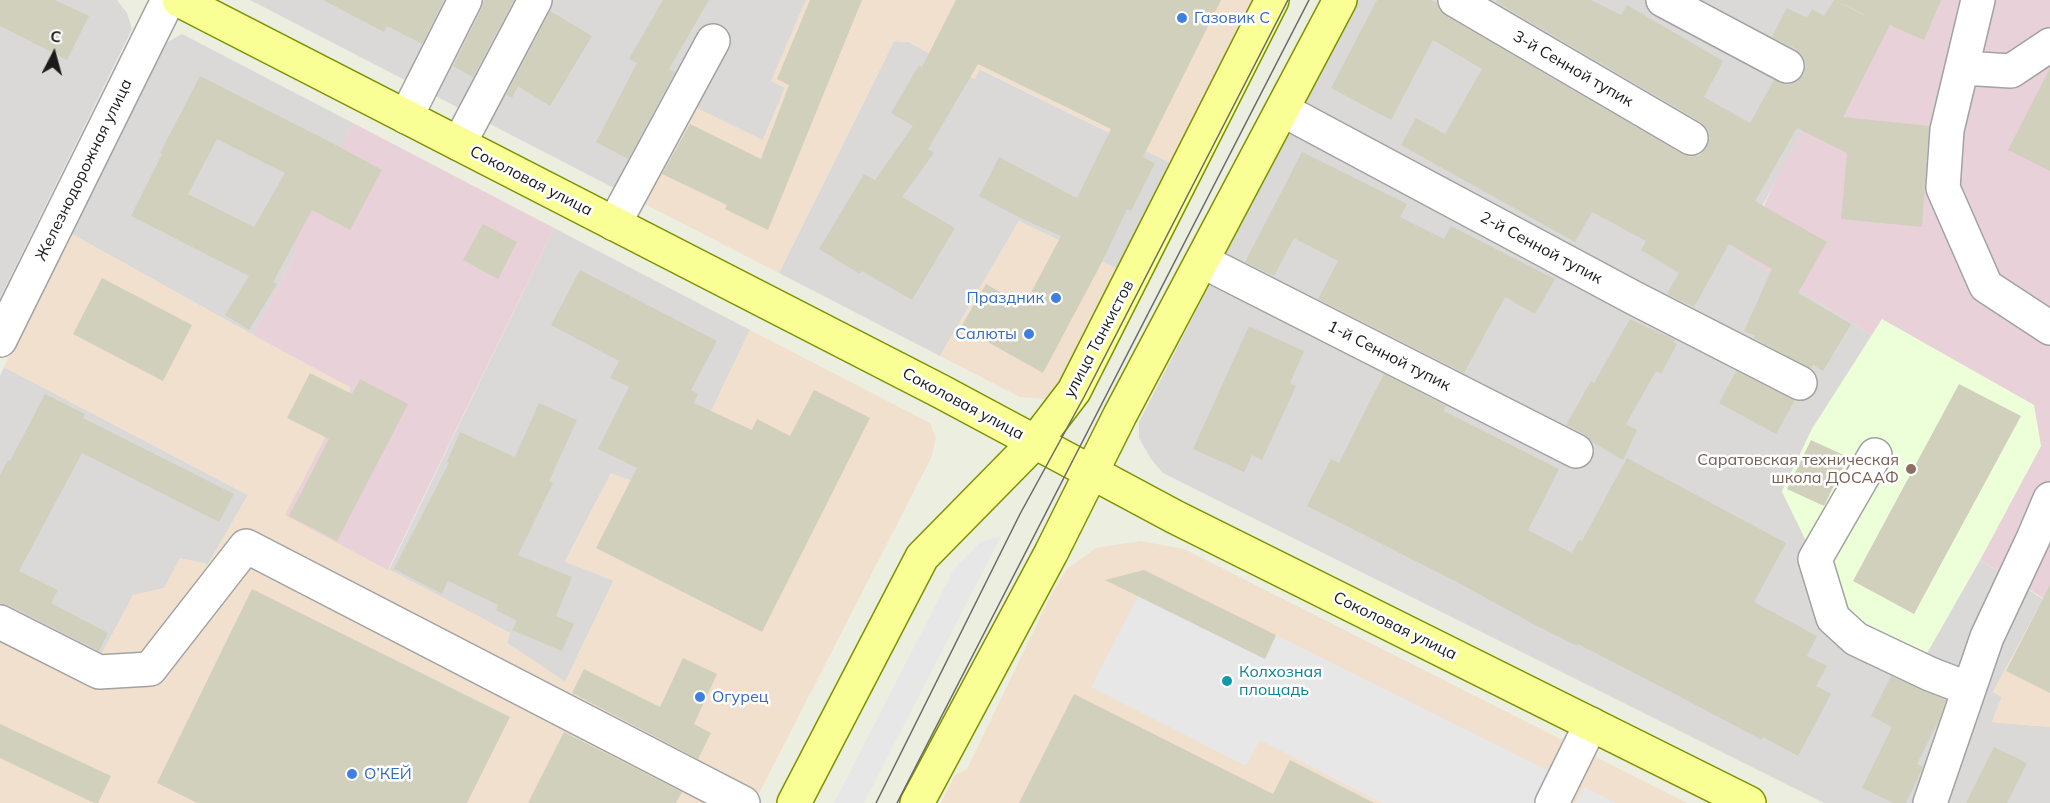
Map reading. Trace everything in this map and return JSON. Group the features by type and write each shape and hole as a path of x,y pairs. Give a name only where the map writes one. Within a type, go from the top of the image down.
{"main road":[{"name":"Соколовая улица","path":"179,0 930,386 1186,522 1749,803"},
{"name":"улица Танкистов","path":"794,803 922,557 1035,442 1074,391 1272,0"},
{"path":"917,803 1340,0"}],"street":[{"name":"Железнодорожная улица","path":"0,340 168,0"},
{"path":"406,117 465,0"},
{"path":"459,144 535,0"},
{"name":"3-й Сенной тупик","path":"1455,0 1691,138"},
{"path":"1663,0 1787,66"},
{"path":"1978,0 1947,130 1943,188 1986,286 2050,328"},
{"path":"614,224 713,41"},
{"path":"1963,68 2011,71 2050,45"},
{"name":"2-й Сенной тупик","path":"1283,110 1634,298 1800,383"},
{"name":"1-й Сенной тупик","path":"1202,261 1576,451"},
{"path":"1875,455 1815,559 1833,618 1856,639 1930,674 1969,689"},
{"path":"1930,803 1987,637 2050,499"},
{"path":"0,622 99,672 150,669 246,546 743,803"},
{"path":"1552,803 1591,724"}],"shaded area":[{"path":"0,0 117,0 127,13 132,29 0,298"},
{"path":"250,0 806,0 772,81 785,88 763,140 639,201"},
{"path":"806,0 1259,0 1175,165 980,69 975,79 909,42 894,41 779,273 639,201 689,104 763,140 785,88 771,81"},
{"path":"1356,0 1867,0 1801,133 1738,252 1873,336 1812,429 1782,492 1840,610 1926,654 1980,560 2043,599 1993,692 2002,697 1992,722 2050,727 2050,803 1824,803 1163,473 1151,459 1139,438 1139,422"},
{"path":"1867,0 2050,0 2050,602 1980,560 2041,446 1881,320 1873,336 1738,252 1763,208"},
{"path":"182,34 353,123 290,247 296,251 253,335 70,233 161,46"},
{"path":"894,41 909,42 975,79 979,69 1175,165 1121,271 1019,221 940,356 779,273"},
{"path":"353,123 554,228 388,570 285,515 351,388 253,335 296,251 289,247"},
{"path":"1019,221 1121,271 1060,389 1046,399 1020,397 940,356"},
{"path":"554,228 750,330 687,462 635,482 611,474 565,561 614,580 565,682 507,643 510,633 389,570"},
{"path":"70,233 351,388 286,515 510,633 507,643 565,682 614,581 565,562 611,473 635,482 687,461 750,330 930,423 936,438 931,458 754,803 0,803 0,613 96,664 133,595 164,588 180,558 208,564 248,495 4,367"},
{"name":"Саратовская техническая школа ДОСААФ","path":"1882,319 2034,405 2041,446 1926,655 1840,610 1782,491 1812,429"},
{"path":"4,367 248,495 208,564 164,588 133,596 96,664 0,613 0,376"},
{"path":"1001,536 864,803 834,803 954,569 980,542"},
{"name":"Колхозная площадь","path":"1140,541 1184,549 1687,803 941,803 955,775 967,769 1052,593 1067,569 1096,548"},
{"path":"1138,596 1265,659 1276,635 1555,774 1539,803 1382,803 1260,740 1246,766 1091,687"},
{"path":"2043,599 2050,602 2050,727 1992,722 2002,697 1993,692"},
{"path":"1584,787 1616,803 1576,803"}],"building":[{"path":"0,0 55,0 89,16 67,60 0,26"},
{"path":"323,0 444,0 422,44 387,26 384,32"},
{"path":"484,0 514,0 473,77 453,66"},
{"path":"663,0 709,0 669,69 675,72 628,159 596,142 637,63 629,59"},
{"path":"810,0 862,0 768,230 725,209 727,205 662,174 690,124 761,159 789,85 777,79"},
{"path":"956,0 1221,0 1143,157 1155,163 1131,211 1127,209 1102,262 1043,373 961,327 986,284 1024,306 1061,236 979,196 999,157 1077,198 1111,129 978,64 928,149 934,153 902,197 955,228 912,300 862,271 860,274 819,249 864,174 875,180 913,126 891,113 919,65 922,67"},
{"path":"1377,0 1431,0 1437,3 1439,10 1446,16 1690,157 1700,155 1710,139 1708,129 1701,122 1496,2 1497,0 1591,0 1621,15 1627,5 1723,61 1704,97 1750,123 1774,80 1788,85 1797,82 1804,74 1806,65 1803,56 1796,49 1772,37 1787,8 1807,18 1812,9 1824,16 1834,0 1941,0 1924,40 1890,25 1843,117 1929,126 1922,227 1841,219 1847,153 1797,128 1755,201 1827,242 1798,293 1851,324 1823,371 1813,365 1811,369 1744,331 1772,269 1729,244 1694,307 1667,294 1679,273 1641,250 1646,241 1592,212 1575,242 1401,145 1416,118 1445,134 1482,69 1433,40 1391,120 1331,88"},
{"path":"550,11 592,36 550,106 518,86 512,98 506,95"},
{"path":"2050,68 2050,171 2008,150"},
{"path":"200,76 382,170 350,230 312,210 273,282 277,284 249,330 225,315 249,276 131,216 162,154 160,153","holes":["217,139 285,173 254,227 188,194"]},
{"path":"1302,152 1407,204 1400,217 1444,239 1451,226 1555,279 1535,314 1505,297 1464,373 1318,299 1338,261 1294,238 1274,276 1245,262"},
{"path":"483,224 517,242 498,279 463,260"},
{"path":"580,270 717,341 691,390 698,394 694,403 752,430 757,419 790,436 814,390 870,418 762,632 596,548 637,468 598,449 629,387 610,378 619,361 551,325"},
{"path":"102,278 192,325 163,381 73,334"},
{"path":"1630,319 1675,340 1674,343 1677,344 1661,374 1656,371 1626,424 1637,430 1623,460 1566,425 1591,381 1594,383"},
{"path":"1249,326 1304,351 1290,383 1296,386 1262,460 1252,455 1244,472 1193,449"},
{"path":"1736,371 1795,400 1776,434 1719,403"},
{"path":"310,373 352,394 360,379 408,404 337,541 289,516 329,439 287,418"},
{"path":"1384,374 1446,406 1444,411 1559,469 1528,530 1572,553 1579,540 1582,541 1627,458 1786,543 1754,602 1817,636 1807,656 1827,666 1816,686 1831,694 1798,756 1763,737 1762,740 1578,644 1577,646 1537,626 1455,581 1307,506 1331,459 1339,463"},
{"path":"1959,384 2021,416 1914,614 1853,581"},
{"path":"45,394 85,414 83,418 234,494 219,522 82,453 19,571 58,590 51,603 108,633 99,651 0,603 0,475 8,460 10,461"},
{"path":"539,403 577,420 549,481 553,483 518,555 572,577 556,616 574,624 562,651 512,630 517,621 496,610 498,605 448,581 442,594 394,569 449,463 447,462 460,432 515,457"},
{"path":"1811,440 1848,457 1824,506 1787,489"},
{"path":"1144,570 1276,635 1265,659 1105,580"},
{"path":"2050,585 2050,693 2006,671"},
{"path":"252,589 510,717 467,803 197,803 157,783"},
{"path":"683,658 717,674 694,724 711,733 698,759 572,693 584,669 660,707"},
{"path":"1891,676 1946,700 1917,764 1923,767 1906,803 1893,803 1862,788 1892,727 1871,716"},
{"path":"1074,694 1273,794 1290,760 1374,803 1019,803"},
{"path":"0,724 111,776 98,803 0,758"},
{"path":"564,732 682,792 676,803 528,803"},
{"path":"1994,747 2027,763 2007,803 1966,803"}],"tram line":[{"path":"876,803 1020,514 1084,397 1288,0"},
{"path":"897,803 1309,0"}],"place":[{"name":"Газовик С","path":"1182,18"},
{"name":"Праздник","path":"1056,298"},
{"name":"Салюты","path":"1029,334"},
{"name":"Саратовская техническая школа ДОСААФ","path":"1911,469"},
{"name":"Колхозная площадь","path":"1227,681"},
{"name":"Огурец","path":"700,697"},
{"name":"О’КЕЙ","path":"352,774"}]}
